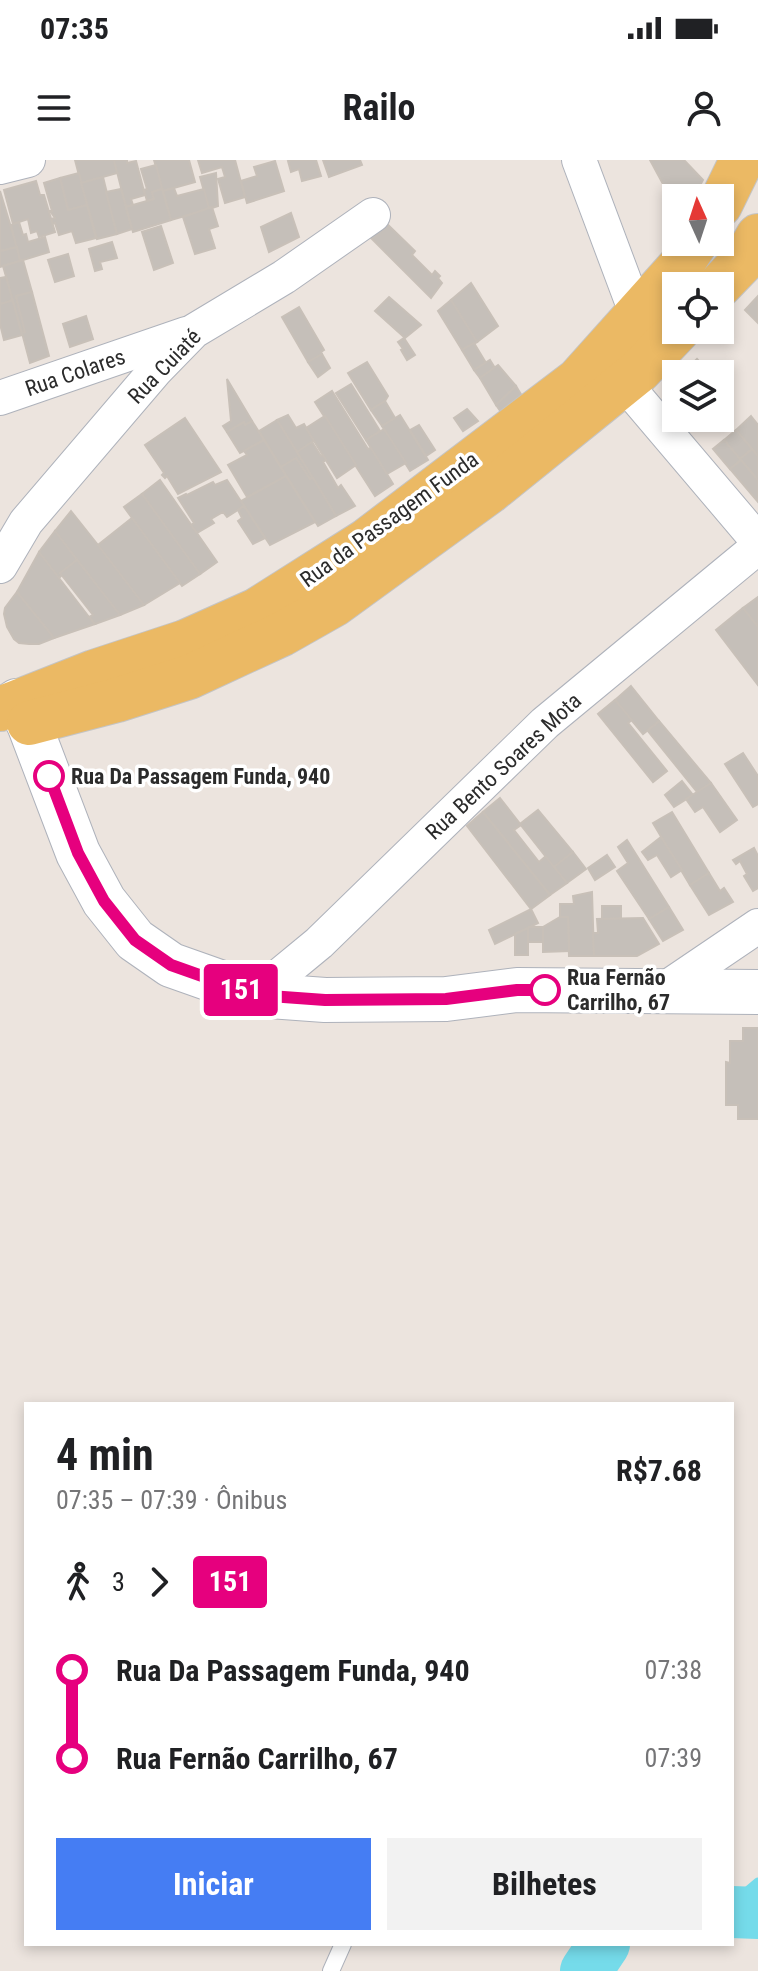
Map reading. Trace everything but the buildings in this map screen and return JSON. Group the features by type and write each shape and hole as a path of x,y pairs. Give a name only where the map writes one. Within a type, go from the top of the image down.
{"main road":[{"path":"730,184 742,160"},
{"path":"732,272 745,259 758,236"},
{"name":"Rua da Passagem Funda","path":"9,708 94,672 185,642 257,610 366,541 578,380 687,256"},
{"name":"Rua da Passagem Funda","path":"9,708 117,700 189,677 282,634 335,604 489,492 639,371 665,344"}],"street":[{"path":"0,167 28,160"},
{"path":"579,160 637,315"},
{"name":"Rua Cuiaté","path":"0,566 26,522 155,371 194,331 284,277 373,215"},
{"name":"Rua Colares","path":"0,398 194,331"},
{"path":"624,383 758,544"},
{"name":"Rua Bento Soares Mota","path":"256,995 319,943 545,723 758,544"},
{"path":"9,708 104,901 135,940 171,965 256,995 325,1000 446,999 517,990 758,992"},
{"path":"662,991 758,926"}],"lane":[{"path":"331,1971 342,1946"}],"waterway":[{"path":"734,1902 758,1882"},
{"path":"734,1912 758,1913"},
{"path":"586,1971 603,1946"}],"bus line":[{"name":"151","path":"49,776 78,853 104,901 135,940 171,965 256,995 325,1000 446,999 517,990 545,990"}],"place":[{"name":"Rua Da Passagem Funda, 940","path":"49,776"},
{"name":"Rua Fernão Carrilho, 67","path":"545,990"}]}
